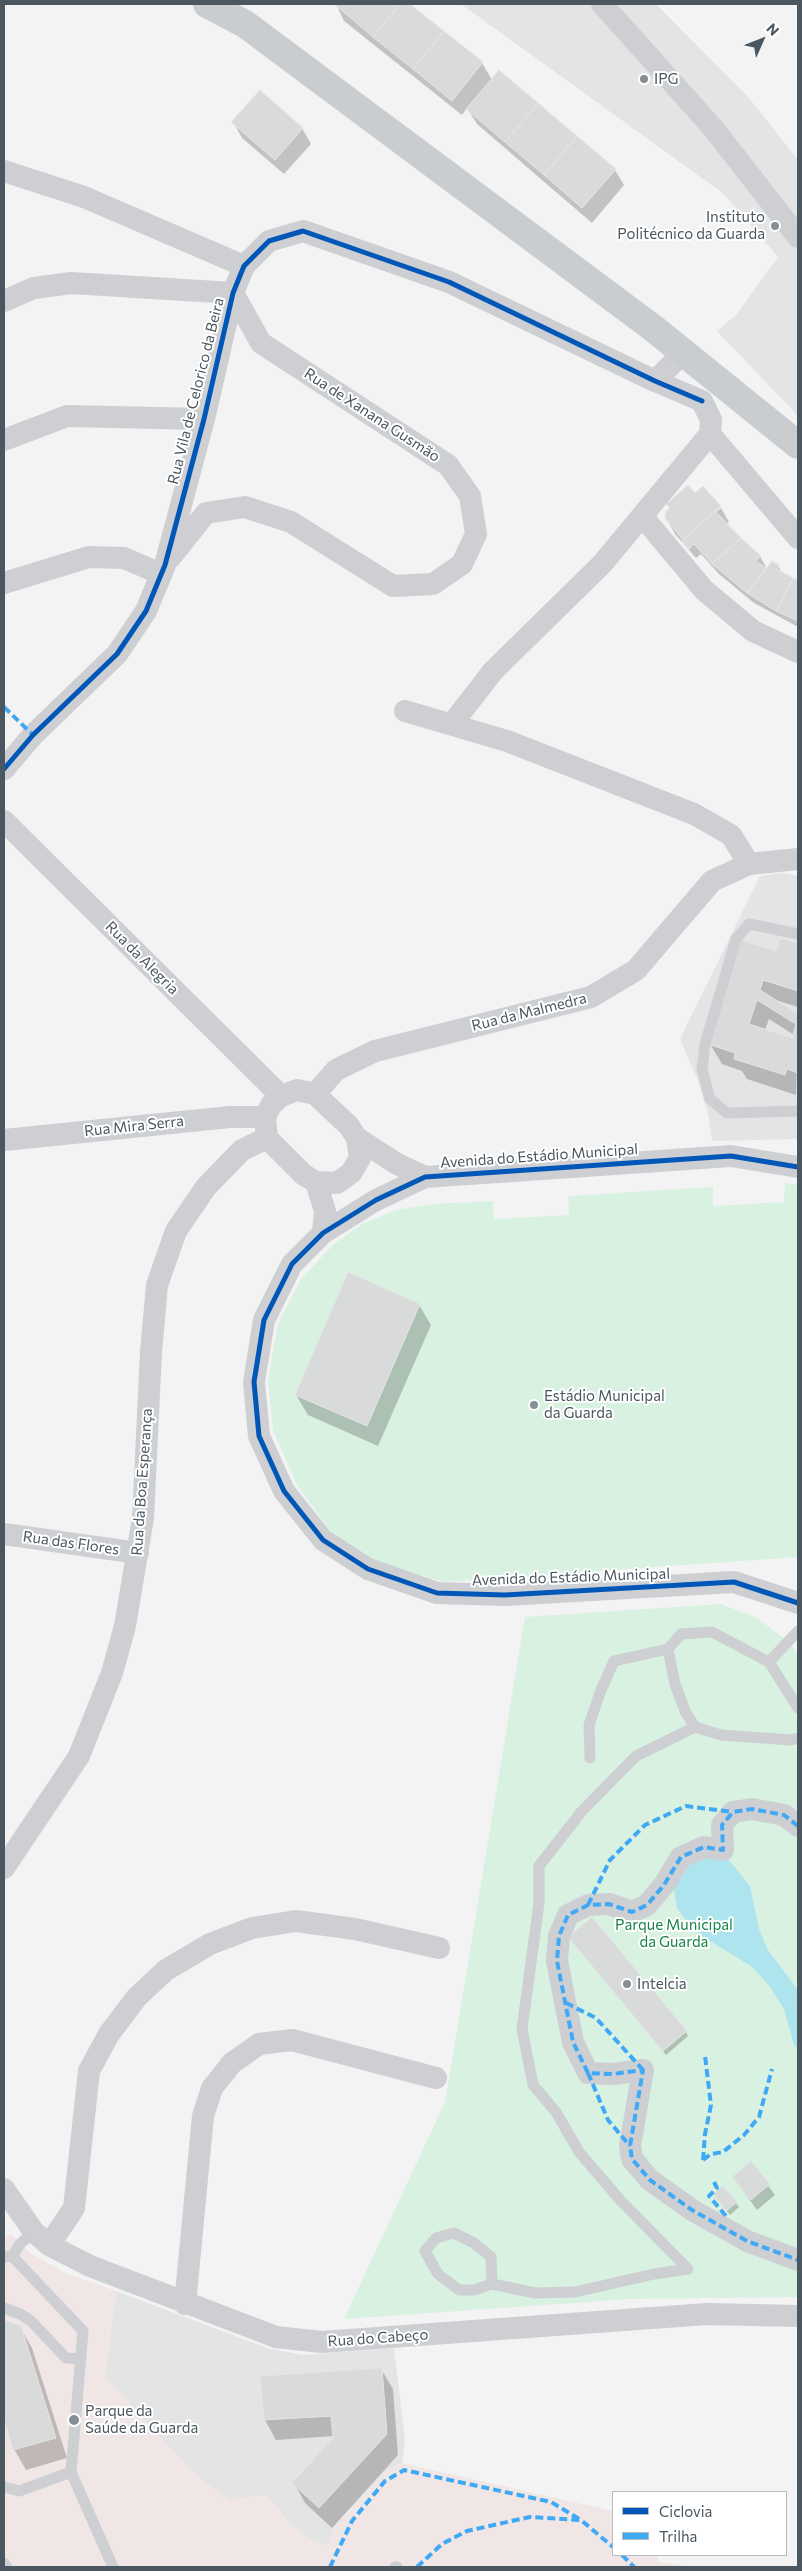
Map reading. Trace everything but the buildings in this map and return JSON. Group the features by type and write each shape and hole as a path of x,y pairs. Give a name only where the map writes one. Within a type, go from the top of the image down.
{"main road":[{"path":"206,4 245,24 684,352 711,392 798,445"}],"street":[{"path":"602,4 713,128 798,236"},
{"path":"621,4 717,114 798,214"},
{"path":"4,170 84,197 244,266"},
{"name":"Rua Vila de Celorico da Beira","path":"4,768 32,736 117,654 146,611 163,570 204,419 233,293 244,266 269,241 303,231 449,282 654,382 711,392"},
{"path":"4,301 34,288 71,283 233,293"},
{"name":"Rua de Xanana Gusmão","path":"163,570 206,513 245,507 291,522 393,586 432,584 462,564 476,534 470,496 448,464 261,343 233,293"},
{"path":"654,382 684,352"},
{"path":"452,724 493,672 602,564 643,517 710,434 712,420 711,392"},
{"path":"4,440 67,416 204,419"},
{"path":"710,434 798,538"},
{"path":"643,517 704,590 753,631 798,652"},
{"path":"4,583 89,557 124,558 163,570"},
{"path":"405,711 507,740 694,814 731,835 750,864"},
{"name":"Rua da Alegria","path":"4,821 281,1096"},
{"name":"Rua da Malmedra","path":"315,1094 336,1070 375,1051 591,997 636,970 712,881 750,864 798,859"},
{"path":"357,1138 360,1158 351,1173 337,1183 316,1182 304,1175 266,1127 272,1105 281,1096 297,1090 315,1094 349,1126 357,1138 397,1164 425,1177"},
{"name":"Rua Mira Serra","path":"4,1140 230,1117 266,1127"},
{"name":"Rua da Boa Esperança","path":"4,1868 32,1830 79,1756 112,1673 126,1626 143,1518 151,1352 157,1285 176,1231 206,1187 266,1127"},
{"name":"Avenida do Estádio Municipal","path":"798,1167 731,1156 425,1177 376,1200 323,1233 292,1264 264,1320 254,1382 259,1436 284,1490 324,1540 368,1569 437,1593 505,1595 734,1582 798,1603"},
{"path":"316,1182 325,1211 323,1233"},
{"name":"Rua das Flores","path":"4,1534 138,1553"},
{"path":"798,1826 784,1815 752,1809 733,1812 722,1825 723,1850 704,1848 681,1857 664,1885 647,1905 632,1912 609,1904 588,1905 568,1915 559,1936 557,1961 573,2042 588,2073 613,2074 643,2070 630,2146 632,2159 650,2180 692,2210 747,2242 798,2260"},
{"path":"41,2239 74,2208 89,2071 109,2034 137,1997 166,1970 210,1944 252,1928 296,1921 355,1929 439,1948"},
{"path":"185,2304 203,2116 212,2088 232,2063 259,2044 292,2040 436,2078"},
{"name":"Rua do Cabeço","path":"4,2188 41,2239 90,2266 185,2304 276,2337 322,2342 708,2314 798,2316"}],"lane":[{"path":"798,934 750,924 736,939 705,1044 702,1069 710,1099 727,1112 798,1111"},
{"path":"769,1662 798,1631"},
{"path":"590,1758 589,1725 601,1690 614,1661 668,1649 681,1634 712,1632 769,1662 798,1708"},
{"path":"668,1649 675,1684 685,1711 695,1727 721,1735 791,1740 798,1738"},
{"path":"492,2284 491,2257 474,2243 454,2233 436,2238 425,2251 438,2274 459,2290 474,2290 492,2284 535,2293 575,2292 654,2274 688,2269 621,2201 579,2152 556,2112 533,2085 522,2029 539,1903 539,1866 582,1811 636,1756 695,1727"},
{"path":"41,2239 21,2243 8,2256 83,2331 70,2472 113,2567"},
{"path":"4,2308 20,2314 30,2321 66,2358 81,2359"},
{"path":"4,2487 19,2490 70,2472"},
{"path":"4,2563 7,2567"}],"shaded area":[{"name":"Instituto Politécnico da Guarda","path":"461,4 656,4 749,98 798,160 798,416 717,331 736,315 778,257 724,194"},
{"path":"782,873 798,876 798,1139 712,1141 708,1114 698,1081 680,1039 760,876"},
{"name":"Parque da Saúde da Guarda","path":"11,2234 29,2252 67,2274 116,2291 105,2377 191,2471 229,2500 266,2495 292,2526 309,2538 327,2546 337,2523 386,2471 402,2463 612,2511 612,2556 658,2556 658,2562 694,2567 4,2567 4,2238"},
{"path":"116,2291 267,2348 303,2355 394,2348 405,2441 402,2463 386,2471 337,2523 327,2546 309,2538 292,2526 266,2495 229,2501 191,2471 105,2377"}],"green space":[{"name":"Estádio Municipal da Guarda","path":"785,1183 798,1185 798,1557 444,1582 373,1562 332,1533 297,1485 273,1430 268,1380 278,1324 301,1279 334,1244 362,1224 396,1210 433,1204 493,1201 494,1219 569,1215 568,1196 713,1187 713,1206 784,1202"},
{"name":"Parque Municipal da Guarda","path":"721,1604 757,1618 789,1642 798,1654 798,2297 630,2299 344,2319 445,2102 525,1617"}],"water":[{"path":"708,1854 729,1860 750,1886 759,1929 768,1950 798,1990 798,2049 794,2045 784,2009 768,1984 752,1967 694,1931 677,1908 673,1883 685,1862"}],"marked path":[{"path":"4,707 33,735"},
{"path":"588,1905 610,1860 645,1825 686,1806 733,1812"},
{"path":"798,1826 784,1815 752,1809 733,1812 722,1825 723,1850 704,1847 681,1857 664,1885 647,1905 632,1912 609,1904 588,1905 568,1915 559,1936 557,1961 573,2042 588,2073 613,2074 643,2070 630,2146 632,2159 650,2180 692,2210 747,2241 798,2260"},
{"path":"566,2003 596,2018 643,2070"},
{"path":"703,2160 705,2134 711,2105 705,2056"},
{"path":"703,2160 711,2154 723,2152 744,2135 759,2117 772,2069"},
{"path":"588,2073 608,2120 630,2146"},
{"path":"714,2182 717,2188 709,2196 726,2216"},
{"path":"330,2567 352,2521 385,2481 404,2470 551,2502 581,2520"},
{"path":"417,2567 442,2544 467,2531 530,2517 581,2520 612,2546"},
{"path":"623,2556 634,2567"}],"cycle path":[{"path":"4,769 33,735 117,654 146,611 165,565 204,419 233,293 244,266 269,241 303,231 449,282 655,381 702,401"},
{"path":"798,1167 731,1156 425,1177 376,1200 323,1233 292,1264 264,1320 254,1382 259,1436 284,1491 323,1540 368,1569 437,1593 505,1595 734,1582 798,1603"}],"place":[{"name":"IPG","path":"644,79"},
{"name":"Instituto Politécnico da Guarda","path":"775,226"},
{"name":"Estádio Municipal da Guarda","path":"534,1405"},
{"name":"Intelcia","path":"627,1984"},
{"name":"Parque da Saúde da Guarda","path":"74,2420"}]}
